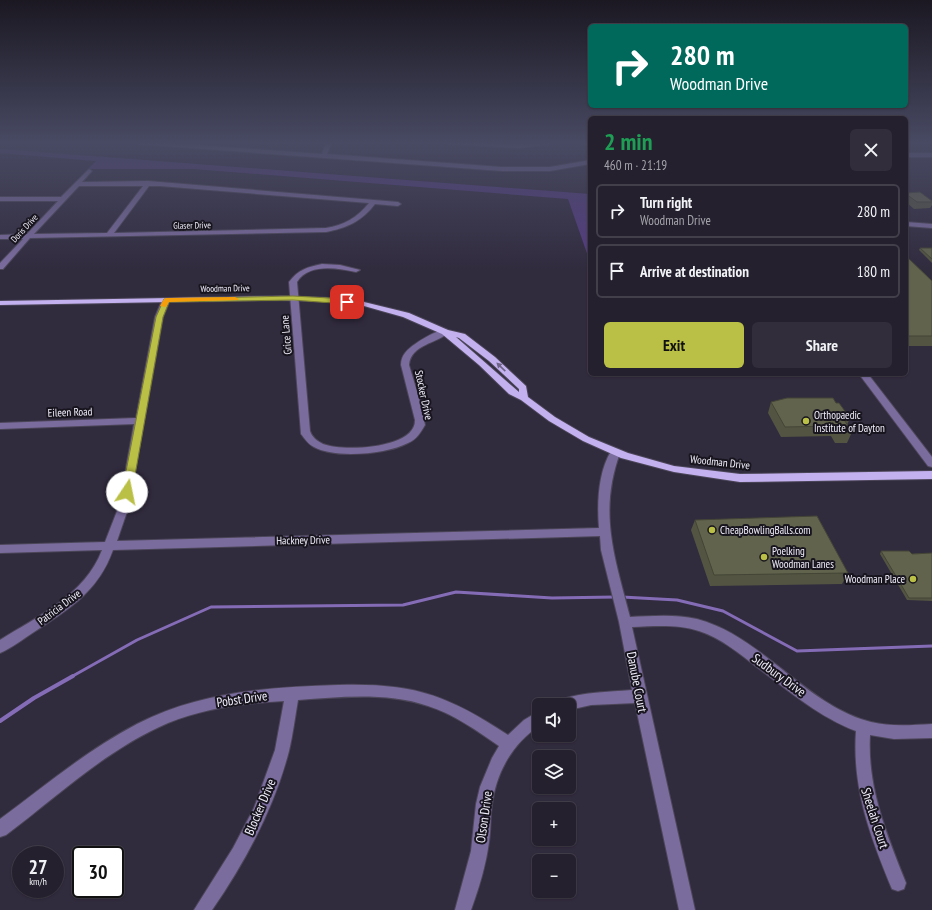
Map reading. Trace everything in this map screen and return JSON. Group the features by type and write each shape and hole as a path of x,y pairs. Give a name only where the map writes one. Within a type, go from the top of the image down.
{"main road":[{"name":"Woodman Drive","path":"0,303 293,298 332,300 378,308 414,318 445,332 482,363 512,392 524,398 558,423 615,453 674,469 740,478 932,475"}],"street":[{"name":"Doris Drive","path":"0,267 78,184"},
{"path":"109,235 147,184"},
{"path":"165,184 398,204"},
{"path":"0,199 63,199"},
{"name":"Glaser Drive","path":"0,237 326,230 345,226 358,220 365,214 373,202"},
{"path":"908,224 932,226"},
{"name":"Grice Lane","path":"305,431 293,298 293,282 297,276 305,271 316,268 332,267 356,270"},
{"name":"Patricia Drive","path":"0,647 55,612 77,595 96,573 110,545 124,506 159,317 166,300"},
{"name":"Stocker Drive","path":"305,431 310,441 337,450 389,447 404,442 412,437 417,431 420,421 405,366 406,358 412,351 445,332"},
{"path":"865,376 932,464"},
{"name":"Eileen Road","path":"0,426 140,421"},
{"name":"Danube Court","path":"615,453 604,489 603,508 607,550 626,622 640,696 687,910"},
{"name":"Hackney Drive","path":"0,549 605,532"},
{"name":"Sudbury Drive","path":"626,622 664,621 706,627 736,644 827,709 863,727 873,730 932,731"},
{"name":"Pobst Drive","path":"0,829 107,749 143,728 171,715 228,699 292,693 359,691 404,694 425,699 456,711 508,744"},
{"name":"Blocker Drive","path":"202,910 241,851 264,801 282,749 292,693"},
{"path":"576,702 591,699 640,696"},
{"name":"Olson Drive","path":"463,910 476,866 481,842 485,800 489,783 499,759 508,744 521,731 532,723"},
{"name":"Sheelah Court","path":"863,727 861,744 862,772 865,793 871,815 898,883"}],"shaded area":[{"path":"387,184 465,184 588,194 588,256 568,199"}],"building":[{"path":"920,192 932,202 917,202 908,195 908,193"},
{"path":"920,248 932,248 932,259"},
{"path":"908,258 932,281 932,336 908,336"},
{"path":"787,398 833,398 836,403 839,403 850,418 843,418 852,432 840,432 836,426 785,427 771,402"},
{"name":"Poelking Woodman Lanes","path":"817,516 848,573 714,575 695,520"},
{"name":"Woodman Place","path":"881,551 909,551 912,554 932,553 932,598 909,598"}],"waterway":[{"path":"71,677 137,640 211,607 403,605 456,592 552,598 615,597"},
{"path":"622,597 677,600 723,611 797,651 932,646"},
{"path":"0,721 34,698 73,676"}],"slow traffic":[{"path":"163,306 166,300 235,299"}],"place":[{"name":"Orthopaedic Institute of Dayton","path":"806,421"},
{"name":"CheapBowlingBalls.com","path":"712,530"},
{"name":"Poelking Woodman Lanes","path":"764,557"},
{"name":"Woodman Place","path":"913,579"}],"route":[{"path":"127,492 159,317 166,300 310,298 347,302"}]}
